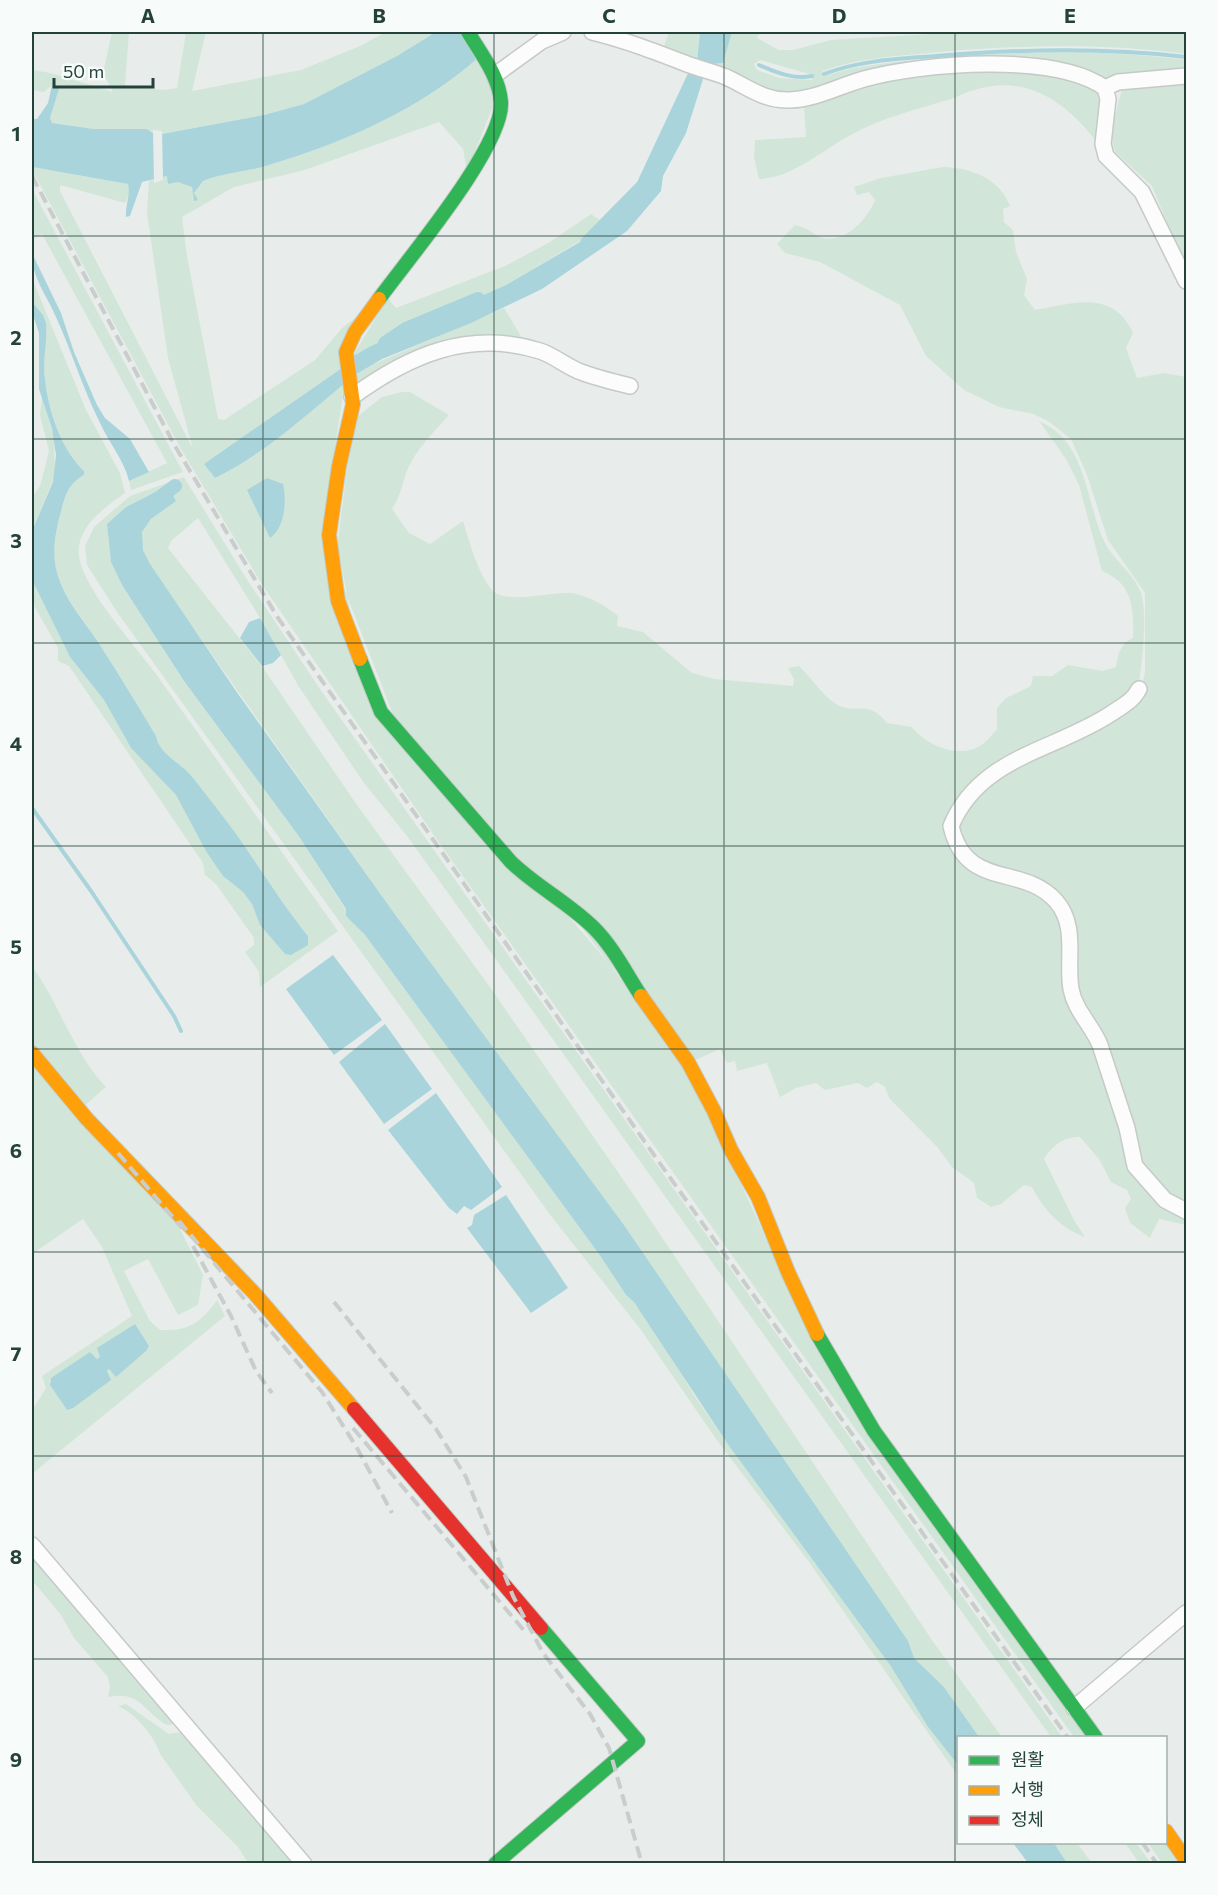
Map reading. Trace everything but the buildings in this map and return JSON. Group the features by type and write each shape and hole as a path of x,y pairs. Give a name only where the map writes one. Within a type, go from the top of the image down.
{"main road":[{"path":"468,32 495,75 501,92 502,111 493,140 466,181 356,332 346,352 352,396 350,418 328,535 330,557 345,623 381,712 511,862 532,882 576,912 595,929 615,955 651,1013 688,1062 731,1150 758,1197 805,1308 847,1388 874,1431 1095,1736"},
{"path":"32,1053 87,1119 255,1294 638,1741 495,1863"},
{"path":"1167,1832 1186,1860"}],"street":[{"path":"495,75 542,41 563,32"},
{"path":"592,32 712,72 764,97 787,100 811,97 863,79 898,71 938,66 1044,67 1077,74 1105,88 1108,99 1103,144 1106,156 1142,192 1186,282"},
{"path":"1105,88 1118,82 1186,76"},
{"path":"352,396 397,366 428,352 443,348 489,344 517,345 543,352 582,372 630,386"},
{"path":"1139,689 1128,703 1083,731 1013,760 999,769 965,802 951,826 954,841 978,867 998,876 1036,886 1050,895 1064,914 1071,948 1070,973 1074,1002 1096,1033 1127,1128 1135,1166 1165,1200 1186,1211"},
{"path":"32,1545 304,1863"},
{"path":"1074,1708 1186,1613"}],"green space":[{"path":"112,32 129,32 125,85 163,90 177,88 186,32 206,32 192,91 301,70 360,46 386,32 436,32 397,56 304,104 264,115 162,134 154,134 147,129 94,129 52,123 50,118 59,89 57,85 52,85 44,92 32,90 32,70 51,73 113,92 103,73"},
{"path":"669,32 700,32 697,62 664,46"},
{"path":"732,32 760,32 757,38 779,50 793,50 831,40 963,32 1186,32 1186,54 1125,48 1063,46 1002,48 881,58 837,66 823,71 825,76 853,68 881,64 1032,53 1124,54 1186,60 1186,72 1106,78 1001,62 787,97 711,66 723,63","holes":["760,60 813,75 812,80 779,78 757,70 754,64"]},
{"path":"479,57 498,94 467,171 463,149 439,122 305,170 234,187 182,217 187,256 218,419 224,420 315,360 342,328 360,314 342,368 205,465 215,478 233,468 283,435 345,383 328,492 365,693 580,925 690,1071 791,1294 1087,1736 1073,1736 440,844 263,586 181,449 36,177 32,178 32,167 128,184 130,193 125,203 60,185 60,191 193,449 168,358 147,213 149,181 167,176 192,187 194,200 197,199 194,193 203,181 297,156 353,135 406,108 456,76"},
{"path":"1004,69 1068,77 1103,94 1098,144 1073,116 1044,95 1011,86 993,86 970,91 884,120 849,136 795,169 759,179 754,157 755,140 806,137 804,107 885,80"},
{"path":"1186,84 1186,269 1152,186 1115,152 1112,127 1123,85"},
{"path":"943,167 974,172 983,176 999,188 1005,196 1010,206 1003,209 1004,222 1013,230 1016,252 1027,279 1024,295 1035,310 1064,304 1091,302 1115,310 1125,319 1133,333 1126,348 1137,378 1164,373 1186,377 1186,1202 1162,1188 1145,1168 1079,1002 1069,913 968,851 959,829 975,800 990,783 1139,699 1145,672 1145,593 1108,540 1087,475 1071,439 1048,421 1033,414 999,407 964,390 926,356 900,305 820,262 785,253 777,244 795,225 829,239 846,234 860,223 875,200 869,192 857,195 854,187 881,178"},
{"path":"32,189 183,472 131,490 129,481 167,463 42,234 32,240"},
{"path":"591,214 607,225 506,285 458,308 438,313 352,357 388,298 396,308 505,266 550,242"},
{"path":"32,278 86,410 120,473 125,493 93,519 82,536 79,556 90,584 338,931 260,987 259,972 245,952 254,945 254,938 216,884 205,875 203,863 69,666 58,661 58,648 32,602 32,580 70,657 104,700 131,748 176,795 223,876 243,892 252,904 260,925 285,954 308,936 234,831 194,779 162,749 61,585 55,560 57,528 68,491 74,482 84,475 84,471 62,440 49,404 44,372 46,323 43,315 32,302"},
{"path":"504,308 524,341 482,338 355,389 353,376 369,366"},
{"path":"410,392 449,415 414,457 392,509 409,533 430,544 463,521 482,574 491,589 498,594 519,597 568,593 588,598 618,616 617,626 643,632 692,673 715,679 793,686 794,679 788,668 799,666 836,704 850,709 873,711 887,723 912,727 926,740 955,751 975,748 986,741 997,729 997,708 1006,698 1031,686 1033,676 1052,676 1068,665 1103,671 1116,667 1122,646 1133,638 1130,598 1120,582 1102,571 1079,485 1066,459 1039,421 1055,430 1067,442 1082,473 1104,541 1134,579 1141,593 1144,627 1138,689 1134,696 1012,758 955,813 960,852 1025,883 1063,914 1068,973 1094,1034 1134,1167 1186,1213 1186,1225 1159,1219 1150,1238 1130,1223 1125,1208 1131,1199 1127,1190 1111,1182 1099,1159 1080,1137 1068,1138 1059,1143 1044,1159 1074,1220 1085,1237 1068,1229 1054,1217 1032,1187 1024,1185 1001,1204 991,1207 977,1198 974,1183 952,1167 938,1148 889,1098 885,1087 877,1082 867,1088 858,1083 825,1090 816,1083 796,1088 780,1097 767,1063 737,1071 735,1061 727,1063 720,1049 693,1061 538,881 399,730 335,565 353,420 382,397"},
{"path":"42,397 54,438 55,476 32,531 32,497 40,486 49,451 40,415"},
{"path":"184,477 246,578 322,692 1061,1736 1050,1736 407,836 364,783 299,687 260,618 198,518 172,540 168,548 266,672 357,805 490,987 633,1194 934,1643 1001,1736 978,1736 944,1687 914,1658 907,1641 624,1225 394,913 153,571 141,542 142,533 148,522 168,505 167,486 126,507 107,524 111,562 122,585 184,681 298,835 346,910 347,916 365,935 599,1254 626,1295 634,1302 656,1332 694,1395 729,1446 890,1665 928,1727 957,1764 957,1775 809,1562 716,1439 641,1330 551,1216 117,612 87,565 85,546 94,527 130,496"},
{"path":"32,966 51,996 84,1059 106,1087 83,1107 32,1045"},
{"path":"32,1060 177,1223 203,1275 198,1305 178,1315 148,1259 124,1271 150,1321 160,1330 187,1327 200,1320 217,1300 225,1316 32,1474 32,1411 46,1388 42,1376 132,1316 102,1247 83,1219 32,1254","holes":["135,1324 116,1376 109,1369 67,1410 49,1381 93,1355 97,1359 101,1357 98,1348"]},
{"path":"32,1556 175,1724 167,1725 159,1720 135,1699 119,1696 108,1697 110,1687 108,1677 74,1638 61,1615 32,1580"},
{"path":"126,1704 169,1734 182,1732 294,1863 248,1863 238,1847 197,1806 160,1754 144,1726 118,1706"},
{"path":"1055,1844 1078,1844 1092,1863 1067,1863"},
{"path":"1126,1844 1137,1844 1151,1863 1139,1863"},
{"path":"1149,1844 1166,1844 1180,1863 1162,1863"}],"water":[{"path":"436,32 465,32 479,57 432,93 353,135 269,165 203,181 194,193 198,200 194,201 192,187 178,182 168,184 167,176 142,182 130,216 126,217 128,184 32,167 32,119 37,119 48,103 52,85 57,85 59,89 50,118 52,123 94,129 147,129 154,134 162,134 264,115 304,104 397,56"},
{"path":"700,32 732,32 723,63 711,66 697,62"},
{"path":"694,71 704,76 686,133 663,176 661,191 627,231 542,289 471,323 382,359 353,376 352,357 369,347 506,285 592,235 632,206 654,170 661,147 681,107"},
{"path":"32,253 61,313 74,352 97,405 105,418 130,439 149,472 129,481 124,466 94,410 62,330 37,278"},
{"path":"32,302 43,315 46,323 44,372 53,416 62,440 84,471 84,475 74,482 68,491 57,528 55,560 61,585 162,749 194,779 234,831 308,936 308,945 291,955 285,954 260,925 252,904 243,892 223,876 206,851 176,795 131,748 104,700 70,657 32,580 32,531 53,482 56,455 52,429 39,389 39,333 32,312"},
{"path":"342,368 345,383 267,447 215,478 204,464"},
{"path":"267,478 283,484 285,498 282,521 270,538 247,490"},
{"path":"167,486 176,501 151,519 142,532 143,550 150,564 236,691 394,913 624,1225 908,1641 914,1658 944,1687 978,1736 957,1736 957,1764 928,1727 890,1665 729,1446 634,1302 626,1295 599,1254 365,935 346,916 346,909 298,835 184,681 122,585 111,562 107,524 126,507"},
{"path":"260,618 281,655 273,663 262,666 240,638 249,622"},
{"path":"333,955 382,1020 334,1055 286,989"},
{"path":"385,1024 432,1089 384,1124 339,1062"},
{"path":"436,1093 502,1187 471,1210 464,1206 457,1214 449,1208 388,1130"},
{"path":"506,1195 568,1288 531,1313 467,1228 472,1225 474,1215"},
{"path":"135,1324 149,1346 146,1351 116,1377 109,1369 107,1371 111,1380 67,1410 50,1385 51,1378 90,1352 97,1359 100,1357 97,1348"},
{"path":"1014,1844 1055,1844 1067,1863 1028,1863"}],"pier":[{"path":"153,130 162,131 163,180 154,183"}],"waterway":[{"path":"824,74 880,61 999,52 1092,50 1186,57"},
{"path":"759,65 791,76 812,76"},
{"path":"587,243 643,186 694,77"},
{"path":"385,343 406,329 478,299"},
{"path":"155,501 175,486"},
{"path":"32,808 91,891 174,1016 181,1031"}],"railway":[{"path":"32,176 175,446 278,618 654,1155 1067,1736"},
{"path":"118,1153 182,1228"},
{"path":"179,1221 322,1392 357,1448 392,1513"},
{"path":"193,1246 231,1316 256,1371 272,1393"},
{"path":"334,1302 436,1429 466,1477 513,1596 543,1653 590,1714 609,1748 642,1864"},
{"path":"353,1428 527,1634"},
{"path":"1143,1844 1157,1864"}],"traffic: fast":[{"path":"379,299 452,202 487,146 498,121 501,102 497,83 468,32"},
{"path":"360,659 381,712 511,862 601,935 641,996"},
{"path":"817,1334 874,1431 1095,1736"},
{"path":"495,1864 638,1741 541,1628"}],"traffic: slow":[{"path":"360,659 338,601 329,535 339,466 353,404 346,352 355,332 379,299"},
{"path":"641,996 688,1062 714,1111 731,1150 758,1197 788,1272 817,1334"},
{"path":"32,1053 87,1119 255,1294 354,1409"},
{"path":"1167,1832 1186,1860"}],"traffic: jam":[{"path":"354,1409 541,1628"}]}
